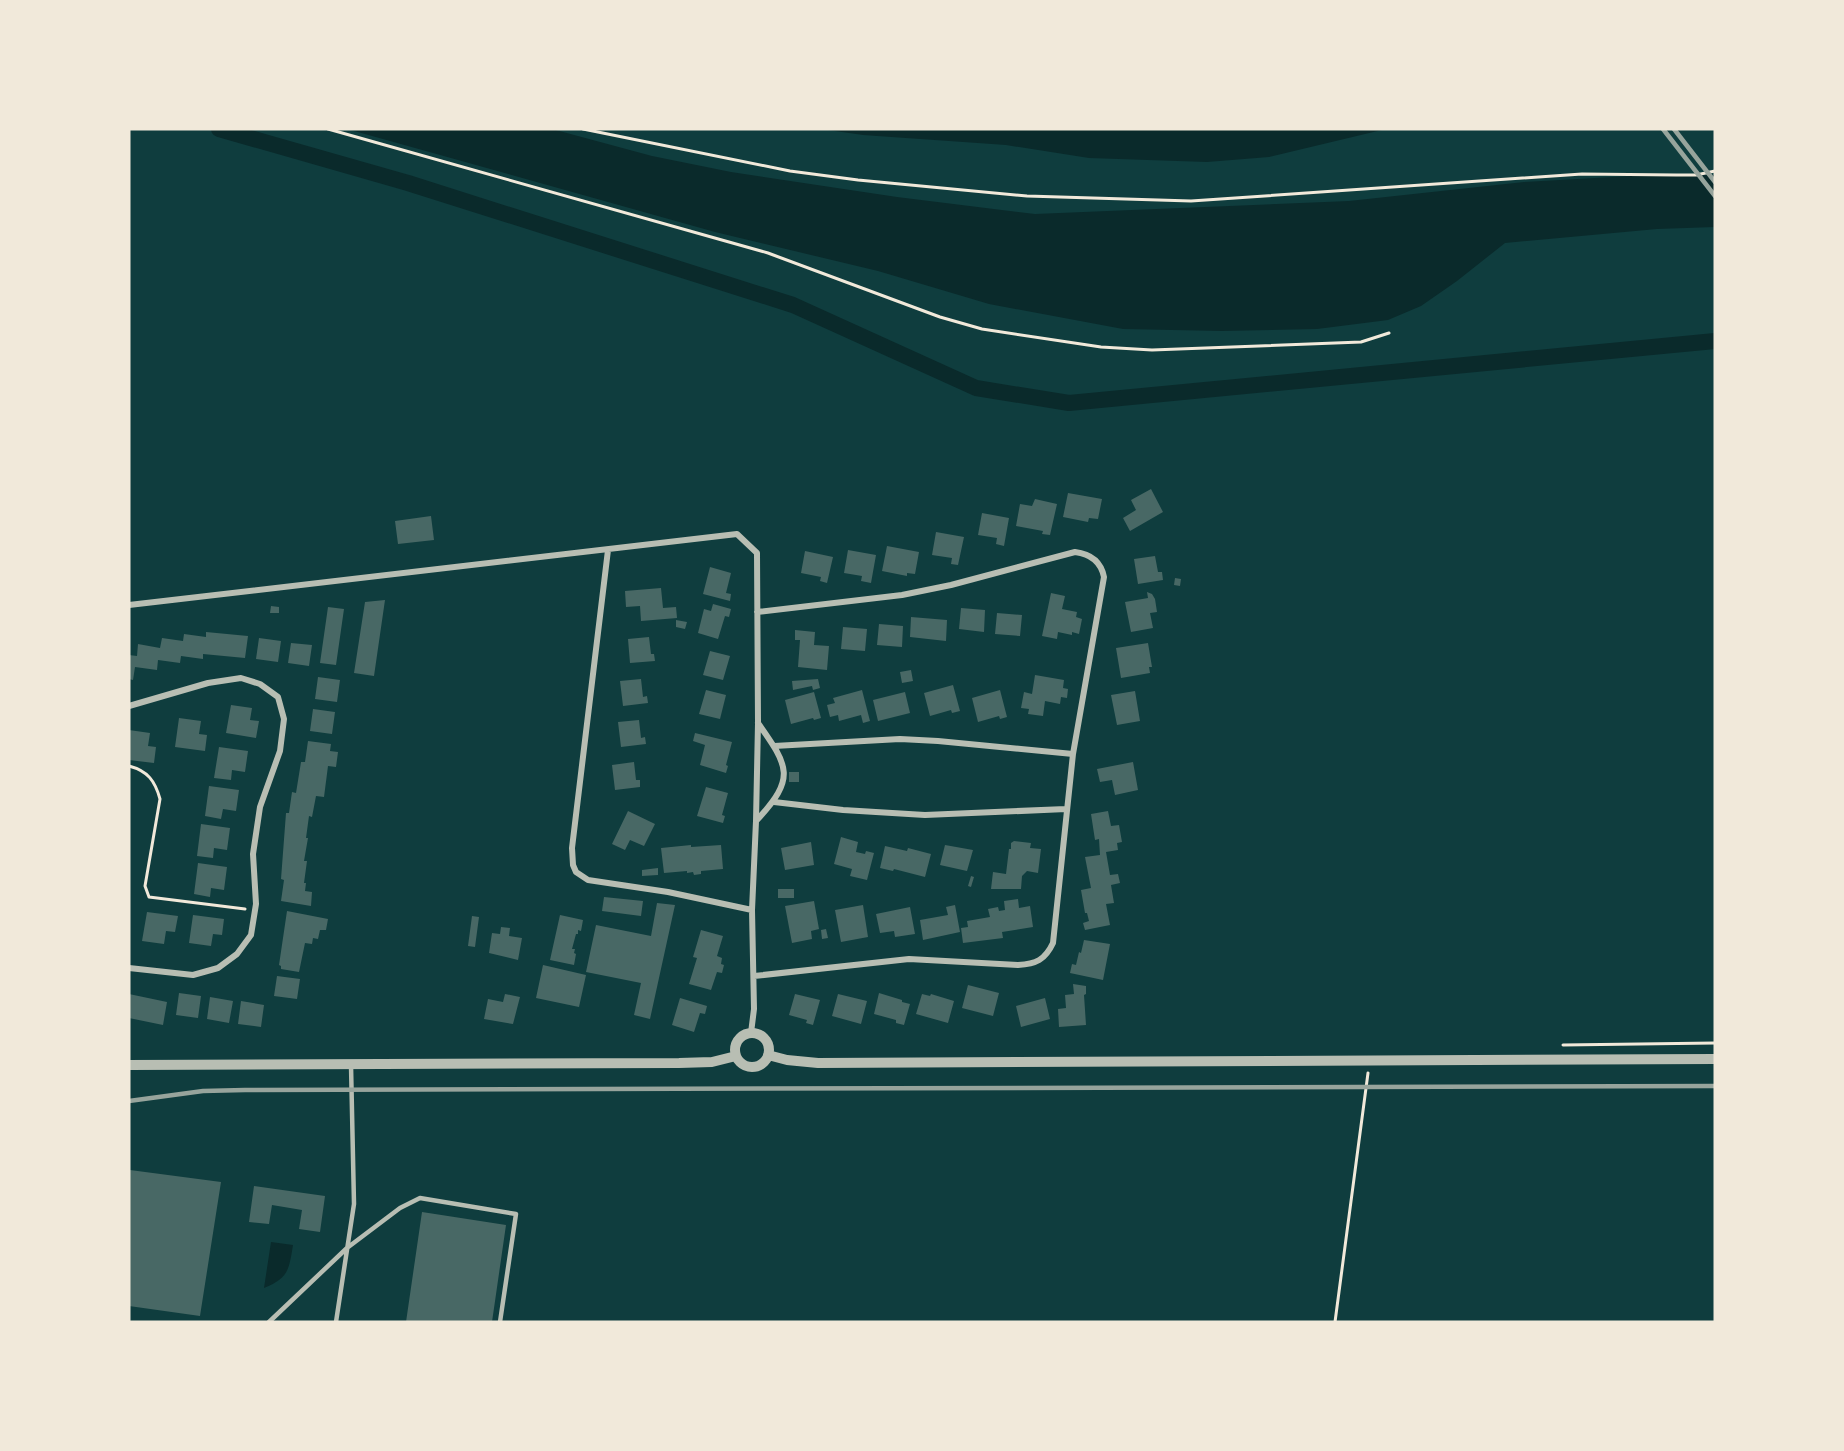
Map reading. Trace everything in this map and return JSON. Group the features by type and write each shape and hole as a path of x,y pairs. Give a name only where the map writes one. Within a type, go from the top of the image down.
{"street":[{"path":"129,605 737,534 757,554 758,723 752,910 754,1009 751,1033"},
{"path":"608,550 572,848 573,865 576,872 588,880 668,892 752,910"},
{"path":"754,976 909,959 1034,964 1043,959 1053,943 1073,754 1104,578 1102,568 1096,560 1085,553 1075,552 951,585 902,595 757,612"},
{"path":"129,705 208,683 241,678 260,684 278,697 284,719 280,751 260,807 253,854 255,910 251,935 237,954 218,968 193,975 129,968"},
{"path":"756,821 774,802 781,790 783,762 758,723"},
{"path":"774,746 900,739 1073,754"},
{"path":"774,802 843,810 925,815 1066,809"},
{"path":"746,1034 761,1036 768,1045 768,1056 762,1064 752,1067 742,1064 736,1056 735,1046 746,1034"},
{"path":"129,1065 679,1063 712,1062 736,1056"},
{"path":"768,1056 818,1063 1715,1059"}],"lane":[{"path":"336,1322 355,1194 351,1065"},
{"path":"269,1322 347,1248 400,1208 420,1198 516,1214 500,1322"}],"path":[{"path":"328,129 768,253 940,317 982,329 1053,341 1152,350 1361,342 1389,333"},
{"path":"583,129 790,171 1026,196 1191,201 1582,174 1676,176 1715,171"},
{"path":"129,766 143,770 156,786 160,799 145,886 149,897 255,910"},
{"path":"1335,1322 1370,1059"}],"water":[{"path":"347,129 552,129 652,156 731,172 897,197 1035,214 1349,201 1524,182 1631,176 1715,175 1715,227 1657,229 1505,243 1421,306 1388,320 1317,329 1222,331 1123,329 989,304 878,271 715,232"},
{"path":"821,129 1386,129 1269,157 1207,162 1089,158 1006,145 863,135"},
{"path":"271,1242 293,1245 286,1272 279,1280 264,1288"}],"building":[{"path":"1151,489 1163,512 1130,531 1123,518 1136,510 1131,500"},
{"path":"1068,493 1102,499 1098,519 1089,518 1088,522 1063,517"},
{"path":"1035,499 1057,504 1050,535 1042,534 1043,531 1016,526 1020,504 1032,506"},
{"path":"982,513 1009,518 1004,546 996,544 997,538 978,535"},
{"path":"431,516 434,540 398,544 395,521"},
{"path":"936,532 964,537 958,565 951,564 952,558 932,555"},
{"path":"887,546 919,552 915,574 907,573 907,576 882,571"},
{"path":"848,550 876,555 871,583 861,581 862,576 844,573"},
{"path":"805,551 833,557 827,583 820,581 821,577 801,573"},
{"path":"1155,556 1158,572 1162,572 1163,580 1138,584 1134,559"},
{"path":"710,567 731,573 726,593 731,594 730,601 703,594"},
{"path":"1175,578 1181,579 1180,586 1174,585"},
{"path":"661,588 663,608 676,607 677,618 641,621 640,606 626,607 625,591"},
{"path":"1147,592 1155,599 1157,612 1150,613 1153,628 1131,632 1125,602 1148,598"},
{"path":"1051,593 1065,596 1062,609 1077,612 1076,617 1082,619 1079,634 1058,632 1057,639 1042,636"},
{"path":"385,600 374,676 354,673 365,602"},
{"path":"713,604 731,609 729,617 725,616 718,639 698,633 704,609 711,611"},
{"path":"271,606 279,607 279,613 270,613"},
{"path":"328,607 344,609 336,665 320,663"},
{"path":"961,608 985,610 984,632 959,629"},
{"path":"997,613 1022,615 1020,636 995,634"},
{"path":"911,617 947,620 946,641 910,637"},
{"path":"676,620 687,622 685,629 676,627"},
{"path":"879,624 903,626 902,647 877,645"},
{"path":"843,627 867,629 865,651 841,649"},
{"path":"795,630 815,632 814,645 829,646 827,670 798,667 800,640 795,640"},
{"path":"206,632 248,636 245,658 203,654 203,659 181,656 180,663 158,660 157,670 135,667 133,680 129,679 129,655 137,656 138,644 160,648 162,638 183,641 184,634 206,637"},
{"path":"649,637 651,654 654,654 655,661 630,663 628,639"},
{"path":"259,638 281,641 278,662 256,659"},
{"path":"291,643 312,645 309,666 288,663"},
{"path":"1148,643 1152,667 1149,667 1150,673 1121,678 1116,648"},
{"path":"710,651 730,656 723,680 703,675"},
{"path":"911,670 913,681 902,683 900,672"},
{"path":"1035,675 1064,680 1063,688 1068,689 1067,698 1061,697 1060,704 1045,701 1043,716 1028,714 1029,709 1021,708 1024,692 1032,694"},
{"path":"318,677 340,680 337,702 315,699"},
{"path":"641,679 643,697 647,696 648,703 623,706 620,681"},
{"path":"818,679 820,688 813,690 812,686 793,690 792,681"},
{"path":"953,685 960,711 952,713 951,710 930,716 924,693"},
{"path":"706,690 726,695 720,719 699,714"},
{"path":"862,690 870,721 863,723 861,715 839,721 838,715 830,717 827,705 835,703 833,698"},
{"path":"1000,690 1007,717 1000,719 999,716 978,722 972,698"},
{"path":"1135,691 1140,721 1117,725 1111,695"},
{"path":"814,692 821,718 791,724 785,700"},
{"path":"905,692 910,713 878,721 873,700"},
{"path":"231,705 252,708 250,720 259,721 256,738 226,733"},
{"path":"313,709 335,712 332,734 310,731"},
{"path":"179,718 201,721 199,734 207,735 205,751 175,747"},
{"path":"639,720 641,738 645,737 646,744 621,747 618,722"},
{"path":"129,730 150,733 148,746 156,747 154,763 129,760"},
{"path":"695,733 732,742 726,773 700,765 705,745 693,741"},
{"path":"308,741 331,744 330,751 338,752 336,767 328,766 324,797 316,796 312,817 309,816 304,883 306,883 305,891 312,892 311,906 281,901 284,880 281,879 286,813 289,813 292,792 296,793 301,762 305,762"},
{"path":"219,747 248,751 245,772 232,770 231,780 214,778"},
{"path":"634,762 636,780 640,780 640,787 615,790 612,765"},
{"path":"1133,762 1138,790 1115,795 1112,780 1100,782 1097,769"},
{"path":"789,772 799,772 799,782 789,782"},
{"path":"209,786 239,790 236,811 223,809 221,819 205,816"},
{"path":"706,787 728,793 722,815 725,816 723,823 697,816"},
{"path":"628,811 655,824 644,846 630,840 625,850 612,844"},
{"path":"1108,811 1111,826 1119,825 1122,842 1117,843 1118,850 1106,852 1110,875 1118,874 1120,883 1111,885 1114,903 1106,904 1110,925 1085,930 1083,923 1089,921 1085,913 1081,890 1091,888 1085,857 1100,855 1099,839 1095,840 1091,814"},
{"path":"201,824 230,828 227,850 214,848 213,858 197,856"},
{"path":"841,837 858,842 856,852 874,853 867,880 850,876 852,869 834,864"},
{"path":"1014,841 1031,843 1030,848 1041,849 1038,873 1027,871 1022,876 1021,889 991,889 993,872 1006,874 1009,849"},
{"path":"811,842 814,865 785,870 781,848"},
{"path":"691,845 691,847 721,845 723,869 701,871 701,874 694,875 693,872 687,873 687,871 664,873 661,848"},
{"path":"945,845 973,850 967,871 940,865"},
{"path":"885,846 907,851 908,848 931,854 925,877 880,868"},
{"path":"198,863 227,867 224,890 211,888 210,897 194,894"},
{"path":"658,868 658,875 642,876 642,870"},
{"path":"971,876 974,877 971,887 968,886"},
{"path":"778,889 794,889 794,898 778,898"},
{"path":"604,897 643,901 641,916 602,911"},
{"path":"1018,899 1019,908 1030,906 1033,927 1002,932 1003,938 963,943 961,928 968,927 967,921 990,917 988,909 998,907 999,911 1005,910 1004,901"},
{"path":"814,901 819,929 811,931 812,939 792,943 785,906"},
{"path":"657,903 675,905 650,1019 634,1015 641,983 586,972 596,925 651,936"},
{"path":"863,905 868,937 841,942 835,910"},
{"path":"955,905 960,932 923,940 920,920 948,915 946,907"},
{"path":"910,907 915,934 895,937 894,931 880,933 876,914"},
{"path":"287,911 328,919 326,930 320,930 318,939 313,938 312,944 305,943 299,972 281,969 279,965"},
{"path":"147,912 178,916 175,932 166,931 164,944 142,941"},
{"path":"193,915 224,919 222,935 213,934 211,946 189,943"},
{"path":"560,915 583,920 581,931 578,930 576,934 572,949 575,949 576,954 574,965 550,960"},
{"path":"472,916 479,917 475,947 468,946"},
{"path":"501,927 510,928 509,936 522,938 518,960 489,953 492,933 500,934"},
{"path":"826,929 828,938 822,939 821,930"},
{"path":"701,930 723,936 717,956 722,958 721,964 724,965 722,973 717,972 711,990 689,984 697,958 693,957"},
{"path":"1084,940 1110,944 1103,980 1070,973 1072,964 1076,965"},
{"path":"543,965 586,975 579,1007 536,998"},
{"path":"277,976 300,979 297,999 274,996"},
{"path":"1073,984 1086,986 1084,995 1086,1025 1059,1027 1058,1009 1066,1008 1065,995 1074,994"},
{"path":"968,985 999,993 993,1016 962,1008"},
{"path":"179,993 201,996 198,1018 176,1015"},
{"path":"879,993 910,1004 904,1025 896,1023 896,1020 874,1014"},
{"path":"129,994 167,1002 163,1025 129,1018"},
{"path":"505,994 520,997 513,1024 484,1019 488,999 503,1002"},
{"path":"795,994 820,1000 813,1025 806,1023 807,1020 789,1015"},
{"path":"838,994 867,1001 861,1024 832,1016"},
{"path":"922,994 930,996 931,994 954,1001 948,1023 916,1014"},
{"path":"210,997 233,1001 229,1023 207,1019"},
{"path":"680,998 707,1006 705,1014 700,1013 694,1032 672,1025"},
{"path":"1045,998 1050,1019 1021,1027 1016,1006"},
{"path":"241,1001 264,1005 261,1027 238,1024"},
{"path":"130,1170 221,1182 200,1316 129,1306"},
{"path":"254,1186 325,1196 320,1232 299,1229 302,1210 272,1205 269,1224 249,1222"},
{"path":"422,1212 506,1225 492,1322 406,1322"}],"waterway":[{"path":"219,129 408,183 793,305 976,388 1069,403 1715,341"}],"railway":[{"path":"1663,129 1715,196"},
{"path":"1674,129 1715,182"},
{"path":"129,1101 203,1091 245,1090 1715,1086"}]}
